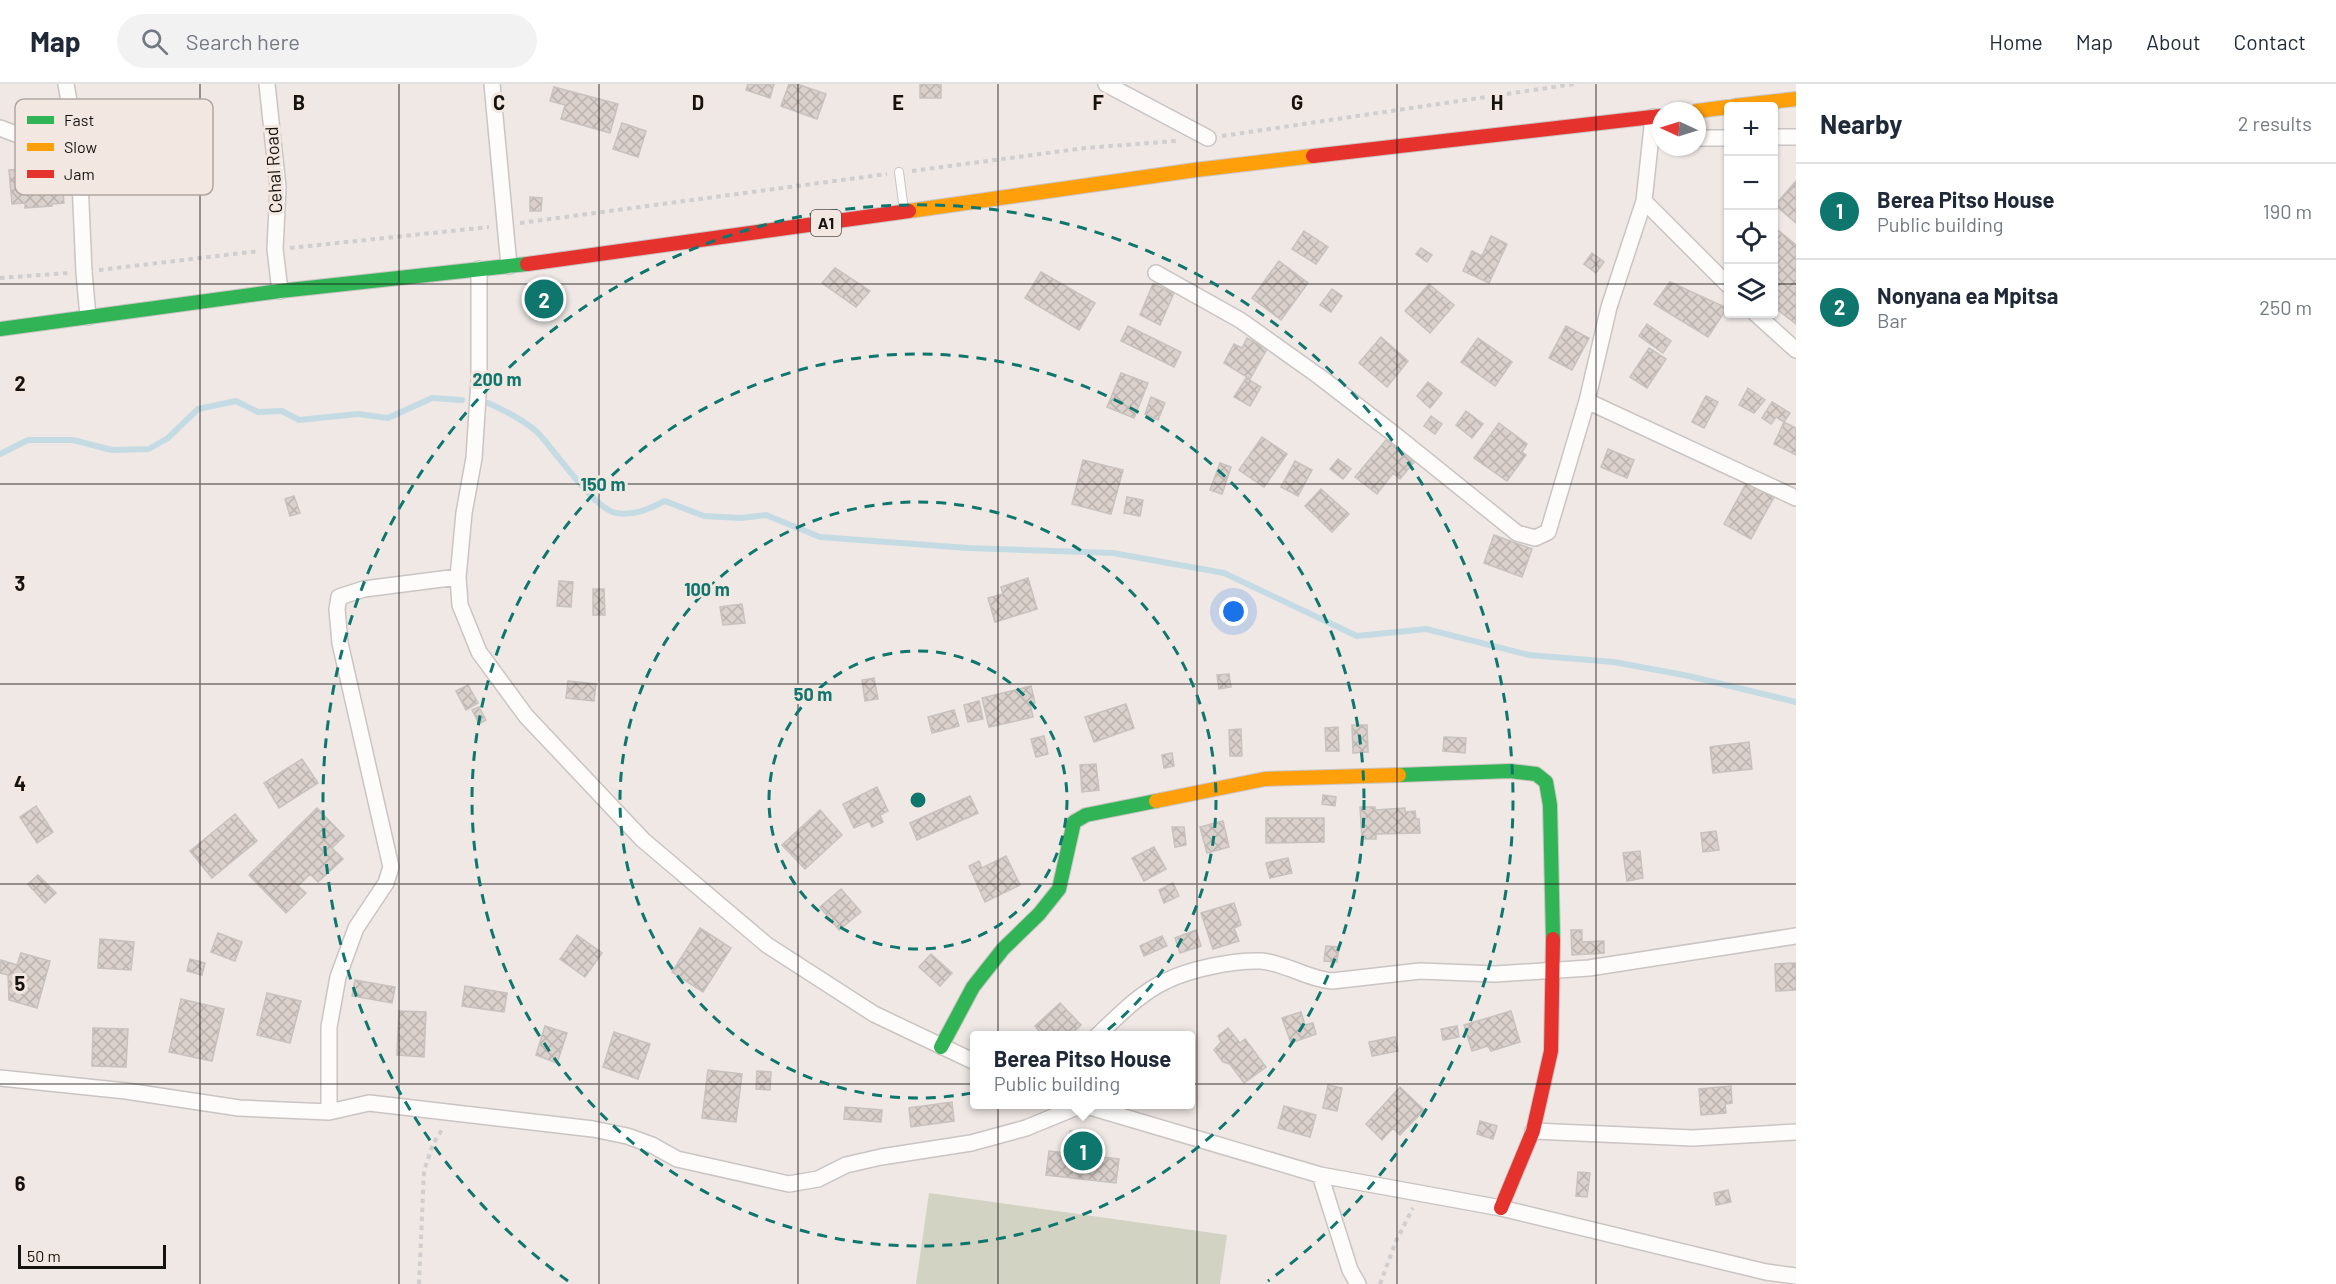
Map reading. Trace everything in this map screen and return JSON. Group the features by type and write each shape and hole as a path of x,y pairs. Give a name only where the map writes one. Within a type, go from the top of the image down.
{"main road":[{"path":"1769,102 1796,99"},
{"path":"1706,110 1724,108"},
{"name":"A1","path":"0,329 280,291 509,266 1195,170 1652,117"},
{"path":"941,1047 973,987 1003,949 1039,914 1059,889 1074,822 1086,815 1265,779 1510,771 1536,774 1546,782 1550,805 1554,970 1551,1051 1533,1131 1501,1208"}],"street":[{"path":"66,84 69,99"},
{"name":"Cehal Road","path":"267,84 278,187 275,249 280,291"},
{"path":"492,84 509,266"},
{"path":"1106,84 1208,138"},
{"path":"0,128 15,134"},
{"path":"1778,137 1796,137"},
{"path":"1706,138 1724,138"},
{"path":"1156,273 1240,320 1367,413 1516,533 1535,538 1548,532 1587,401 1606,318 1644,201 1652,156"},
{"path":"81,195 88,317"},
{"path":"1644,201 1724,281"},
{"path":"479,269 479,381 474,458 464,513 458,577 460,605 479,652 526,716 643,840 767,945 874,1014 970,1060"},
{"path":"1760,318 1796,350"},
{"path":"1587,401 1796,498"},
{"path":"328,1112 329,1027 338,977 356,928 386,883 391,867 340,643 337,609 339,597 364,589 458,577"},
{"path":"1102,1031 1141,998 1166,981 1224,964 1261,961 1318,980 1332,981 1420,971 1495,974 1589,968 1796,936"},
{"path":"0,1078 126,1091 239,1108 328,1112 369,1103 593,1129 627,1136 652,1145 677,1159 789,1184 818,1179 846,1165 881,1157 971,1143 1026,1128 1071,1109"},
{"path":"1095,1109 1320,1175 1501,1208 1788,1278"},
{"path":"1533,1131 1693,1138 1796,1132"},
{"path":"1320,1175 1350,1270 1358,1284"}],"lane":[{"path":"899,172 904,212"}],"path":[{"path":"0,278 84,272 506,225 1084,148 1208,138 1574,84"},
{"path":"419,1284 424,1171 433,1144 451,1114"},
{"path":"1380,1284 1396,1241 1420,1194"}],"green space":[{"path":"929,1193 1227,1235 1220,1284 916,1284"}],"building":[{"path":"748,84 774,84 770,98 746,90"},
{"path":"789,84 797,84 826,94 817,119 781,106"},
{"path":"920,84 941,84 941,98 920,98"},
{"path":"554,87 618,104 610,133 561,119 565,105 550,101"},
{"path":"622,123 646,131 638,157 613,149"},
{"path":"9,170 15,170 15,195 63,195 64,203 25,208 25,203 12,204"},
{"path":"1796,181 1796,223 1778,208 1778,202"},
{"path":"530,197 542,198 541,211 530,211"},
{"path":"1778,230 1796,245 1796,324 1778,310"},
{"path":"1304,231 1328,247 1316,264 1292,249"},
{"path":"1491,236 1507,244 1489,283 1463,271 1472,251 1482,256"},
{"path":"1421,248 1432,255 1427,262 1416,254"},
{"path":"1592,253 1604,262 1596,273 1584,264"},
{"path":"1279,261 1308,283 1281,320 1252,298"},
{"path":"835,268 870,291 856,307 822,283"},
{"path":"1041,272 1095,303 1079,330 1025,298"},
{"path":"1670,282 1724,307 1724,313 1708,337 1654,304"},
{"path":"1153,284 1174,293 1160,325 1140,315"},
{"path":"1429,284 1454,305 1430,333 1405,311"},
{"path":"1332,289 1342,296 1331,312 1320,305"},
{"path":"1647,324 1671,341 1663,353 1639,336"},
{"path":"1128,326 1181,352 1174,367 1121,341"},
{"path":"1566,326 1589,338 1572,370 1549,358"},
{"path":"1381,337 1408,361 1387,387 1359,363"},
{"path":"1247,338 1267,349 1250,379 1224,363 1234,344 1242,348"},
{"path":"1478,338 1512,362 1495,386 1461,362"},
{"path":"1649,348 1666,359 1647,388 1630,377"},
{"path":"1121,373 1148,383 1134,418 1107,407"},
{"path":"1246,378 1261,387 1250,406 1234,397"},
{"path":"1428,382 1442,393 1430,408 1417,396"},
{"path":"1748,388 1765,400 1754,413 1739,405"},
{"path":"1706,396 1718,402 1704,428 1692,422"},
{"path":"1151,397 1165,403 1158,420 1145,414"},
{"path":"1772,402 1790,413 1784,422 1776,417 1771,424 1762,418"},
{"path":"1466,411 1483,424 1472,438 1456,425"},
{"path":"1431,416 1442,424 1435,434 1424,426"},
{"path":"1784,422 1796,428 1796,455 1774,444"},
{"path":"1499,423 1527,444 1522,452 1526,455 1507,481 1474,458"},
{"path":"1262,437 1287,454 1264,487 1239,470"},
{"path":"1386,440 1414,462 1400,479 1393,473 1377,494 1355,477"},
{"path":"1608,449 1634,460 1627,478 1601,467"},
{"path":"1338,459 1351,469 1343,479 1330,469"},
{"path":"1083,460 1123,470 1111,514 1072,504"},
{"path":"1295,461 1312,470 1298,496 1281,487"},
{"path":"1220,463 1231,467 1222,494 1210,490"},
{"path":"1747,482 1774,497 1751,539 1724,524"},
{"path":"1321,489 1349,514 1332,532 1305,506"},
{"path":"294,496 300,513 290,516 285,499"},
{"path":"1127,497 1143,500 1140,516 1124,513"},
{"path":"1494,535 1532,549 1522,577 1484,563"},
{"path":"1028,578 1037,609 995,622 988,598 1003,594 1001,587"},
{"path":"559,581 573,582 571,607 557,606"},
{"path":"593,589 604,589 605,615 593,615"},
{"path":"742,604 745,623 723,625 720,607"},
{"path":"1229,674 1231,687 1219,689 1217,675"},
{"path":"874,678 878,699 865,701 862,680"},
{"path":"568,681 596,684 594,701 566,698"},
{"path":"468,685 478,703 466,710 456,691"},
{"path":"1031,686 1035,703 1030,704 1033,717 989,727 982,698"},
{"path":"979,701 983,719 968,722 964,705"},
{"path":"1126,704 1134,728 1094,742 1085,717"},
{"path":"479,707 486,720 479,724 472,710"},
{"path":"954,710 959,726 932,733 928,717"},
{"path":"1352,725 1367,725 1368,752 1353,753"},
{"path":"1338,727 1339,751 1326,751 1325,728"},
{"path":"1241,729 1242,756 1230,756 1229,730"},
{"path":"1044,736 1048,754 1036,757 1031,739"},
{"path":"1444,737 1466,738 1465,753 1443,751"},
{"path":"1749,742 1752,769 1713,773 1710,747"},
{"path":"1172,753 1174,766 1164,768 1162,755"},
{"path":"302,759 318,783 279,808 264,783"},
{"path":"1096,764 1099,790 1082,792 1080,765"},
{"path":"877,787 888,811 880,815 883,822 872,827 869,821 854,828 843,804"},
{"path":"1323,795 1336,797 1335,806 1322,804"},
{"path":"970,796 978,813 917,840 910,823"},
{"path":"36,806 53,832 37,843 20,817"},
{"path":"1360,807 1375,807 1375,810 1405,808 1405,812 1415,811 1416,819 1419,819 1420,833 1376,834 1376,839 1362,839"},
{"path":"317,808 344,836 332,848 343,859 318,882 310,874 298,886 306,893 286,913 249,875"},
{"path":"820,810 842,835 805,869 782,845"},
{"path":"235,814 257,841 212,878 190,851"},
{"path":"1266,818 1324,818 1324,842 1266,843"},
{"path":"1223,821 1229,847 1207,853 1200,827"},
{"path":"1172,827 1184,827 1186,845 1175,847"},
{"path":"1716,831 1719,850 1703,852 1701,833"},
{"path":"1154,847 1166,869 1144,881 1132,858"},
{"path":"1640,851 1643,878 1627,881 1623,853"},
{"path":"1006,856 1020,885 985,902 969,866 979,861 982,868"},
{"path":"1288,858 1292,873 1270,878 1266,863"},
{"path":"38,875 56,893 45,903 28,884"},
{"path":"1173,883 1179,896 1164,903 1159,890"},
{"path":"841,889 861,912 839,930 820,907"},
{"path":"1234,903 1241,925 1234,928 1239,941 1213,949 1201,913"},
{"path":"700,928 731,948 703,992 672,972"},
{"path":"1196,930 1201,946 1180,953 1175,938"},
{"path":"1571,930 1582,930 1582,942 1604,941 1604,953 1572,955"},
{"path":"218,933 242,942 235,961 211,952"},
{"path":"577,935 602,953 585,977 560,959"},
{"path":"1162,936 1167,946 1144,956 1140,946"},
{"path":"100,939 134,942 131,970 98,968"},
{"path":"1326,946 1339,947 1337,962 1324,961"},
{"path":"21,953 50,961 37,1008 9,1000 8,975 0,973 1,960 17,965"},
{"path":"931,954 952,973 940,986 919,967"},
{"path":"190,959 205,963 202,975 187,971"},
{"path":"1796,963 1796,990 1776,991 1775,964"},
{"path":"355,980 395,987 392,1003 352,996"},
{"path":"465,986 507,993 504,1012 462,1006"},
{"path":"267,993 301,1001 290,1043 257,1035"},
{"path":"181,999 224,1009 212,1061 169,1052"},
{"path":"1060,1003 1081,1025 1074,1031 1039,1031 1035,1026"},
{"path":"399,1011 426,1012 424,1057 397,1055"},
{"path":"1511,1011 1520,1042 1491,1051 1488,1046 1472,1051 1464,1025"},
{"path":"1301,1012 1305,1025 1313,1023 1316,1034 1291,1043 1282,1018"},
{"path":"545,1026 567,1033 557,1063 536,1055"},
{"path":"1457,1026 1459,1037 1443,1040 1441,1029"},
{"path":"93,1028 128,1029 126,1067 92,1066"},
{"path":"1228,1028 1240,1043 1245,1039 1266,1067 1244,1083 1230,1064 1223,1062 1214,1050 1221,1042 1218,1036"},
{"path":"614,1032 650,1044 638,1079 603,1067"},
{"path":"1395,1037 1398,1051 1372,1056 1369,1042"},
{"path":"708,1070 742,1074 736,1122 702,1118"},
{"path":"757,1071 771,1072 770,1090 756,1089"},
{"path":"1328,1085 1342,1088 1337,1111 1323,1108"},
{"path":"1731,1086 1732,1103 1725,1104 1726,1113 1701,1115 1699,1089"},
{"path":"1400,1087 1424,1110 1400,1135 1393,1128 1382,1140 1366,1124"},
{"path":"952,1102 954,1121 911,1127 909,1108"},
{"path":"1284,1106 1316,1115 1310,1137 1278,1128"},
{"path":"845,1107 882,1110 881,1122 844,1119"},
{"path":"1480,1121 1497,1126 1493,1139 1477,1134"},
{"path":"1070,1131 1095,1134 1093,1156 1119,1159 1116,1183 1046,1175 1049,1151 1068,1153"},
{"path":"1578,1172 1590,1173 1587,1197 1576,1196"},
{"path":"1728,1190 1731,1202 1716,1205 1714,1193"}],"waterway":[{"path":"0,454 28,440 73,440 112,450 149,449 168,438 198,409 236,401 258,412 282,411 299,420 358,414 388,418 432,398 462,400"},
{"path":"488,403 535,430 586,491 607,509 616,513 635,513 665,501 704,516 741,518 766,515 820,537 968,548 1113,553 1224,573 1357,636 1426,629 1529,655 1614,662 1689,676 1796,702"}],"traffic: fast":[{"path":"0,329 280,291 527,264"},
{"path":"1399,775 1510,771 1536,774 1546,782 1550,805 1553,939"},
{"path":"941,1047 973,987 1003,949 1039,914 1059,889 1074,822 1086,815 1156,801"}],"traffic: slow":[{"path":"1769,102 1796,99"},
{"path":"1706,110 1724,108"},
{"path":"909,211 1195,170 1313,156"},
{"path":"1156,801 1265,779 1399,775"}],"traffic: jam":[{"path":"1313,156 1652,117"},
{"path":"527,264 909,211"},
{"path":"1501,1208 1533,1131 1551,1051 1553,939"}],"place":[{"name":"Nonyana ea Mpitsa","path":"544,299"},
{"name":"Berea Pitso House","path":"1083,1151"}]}
